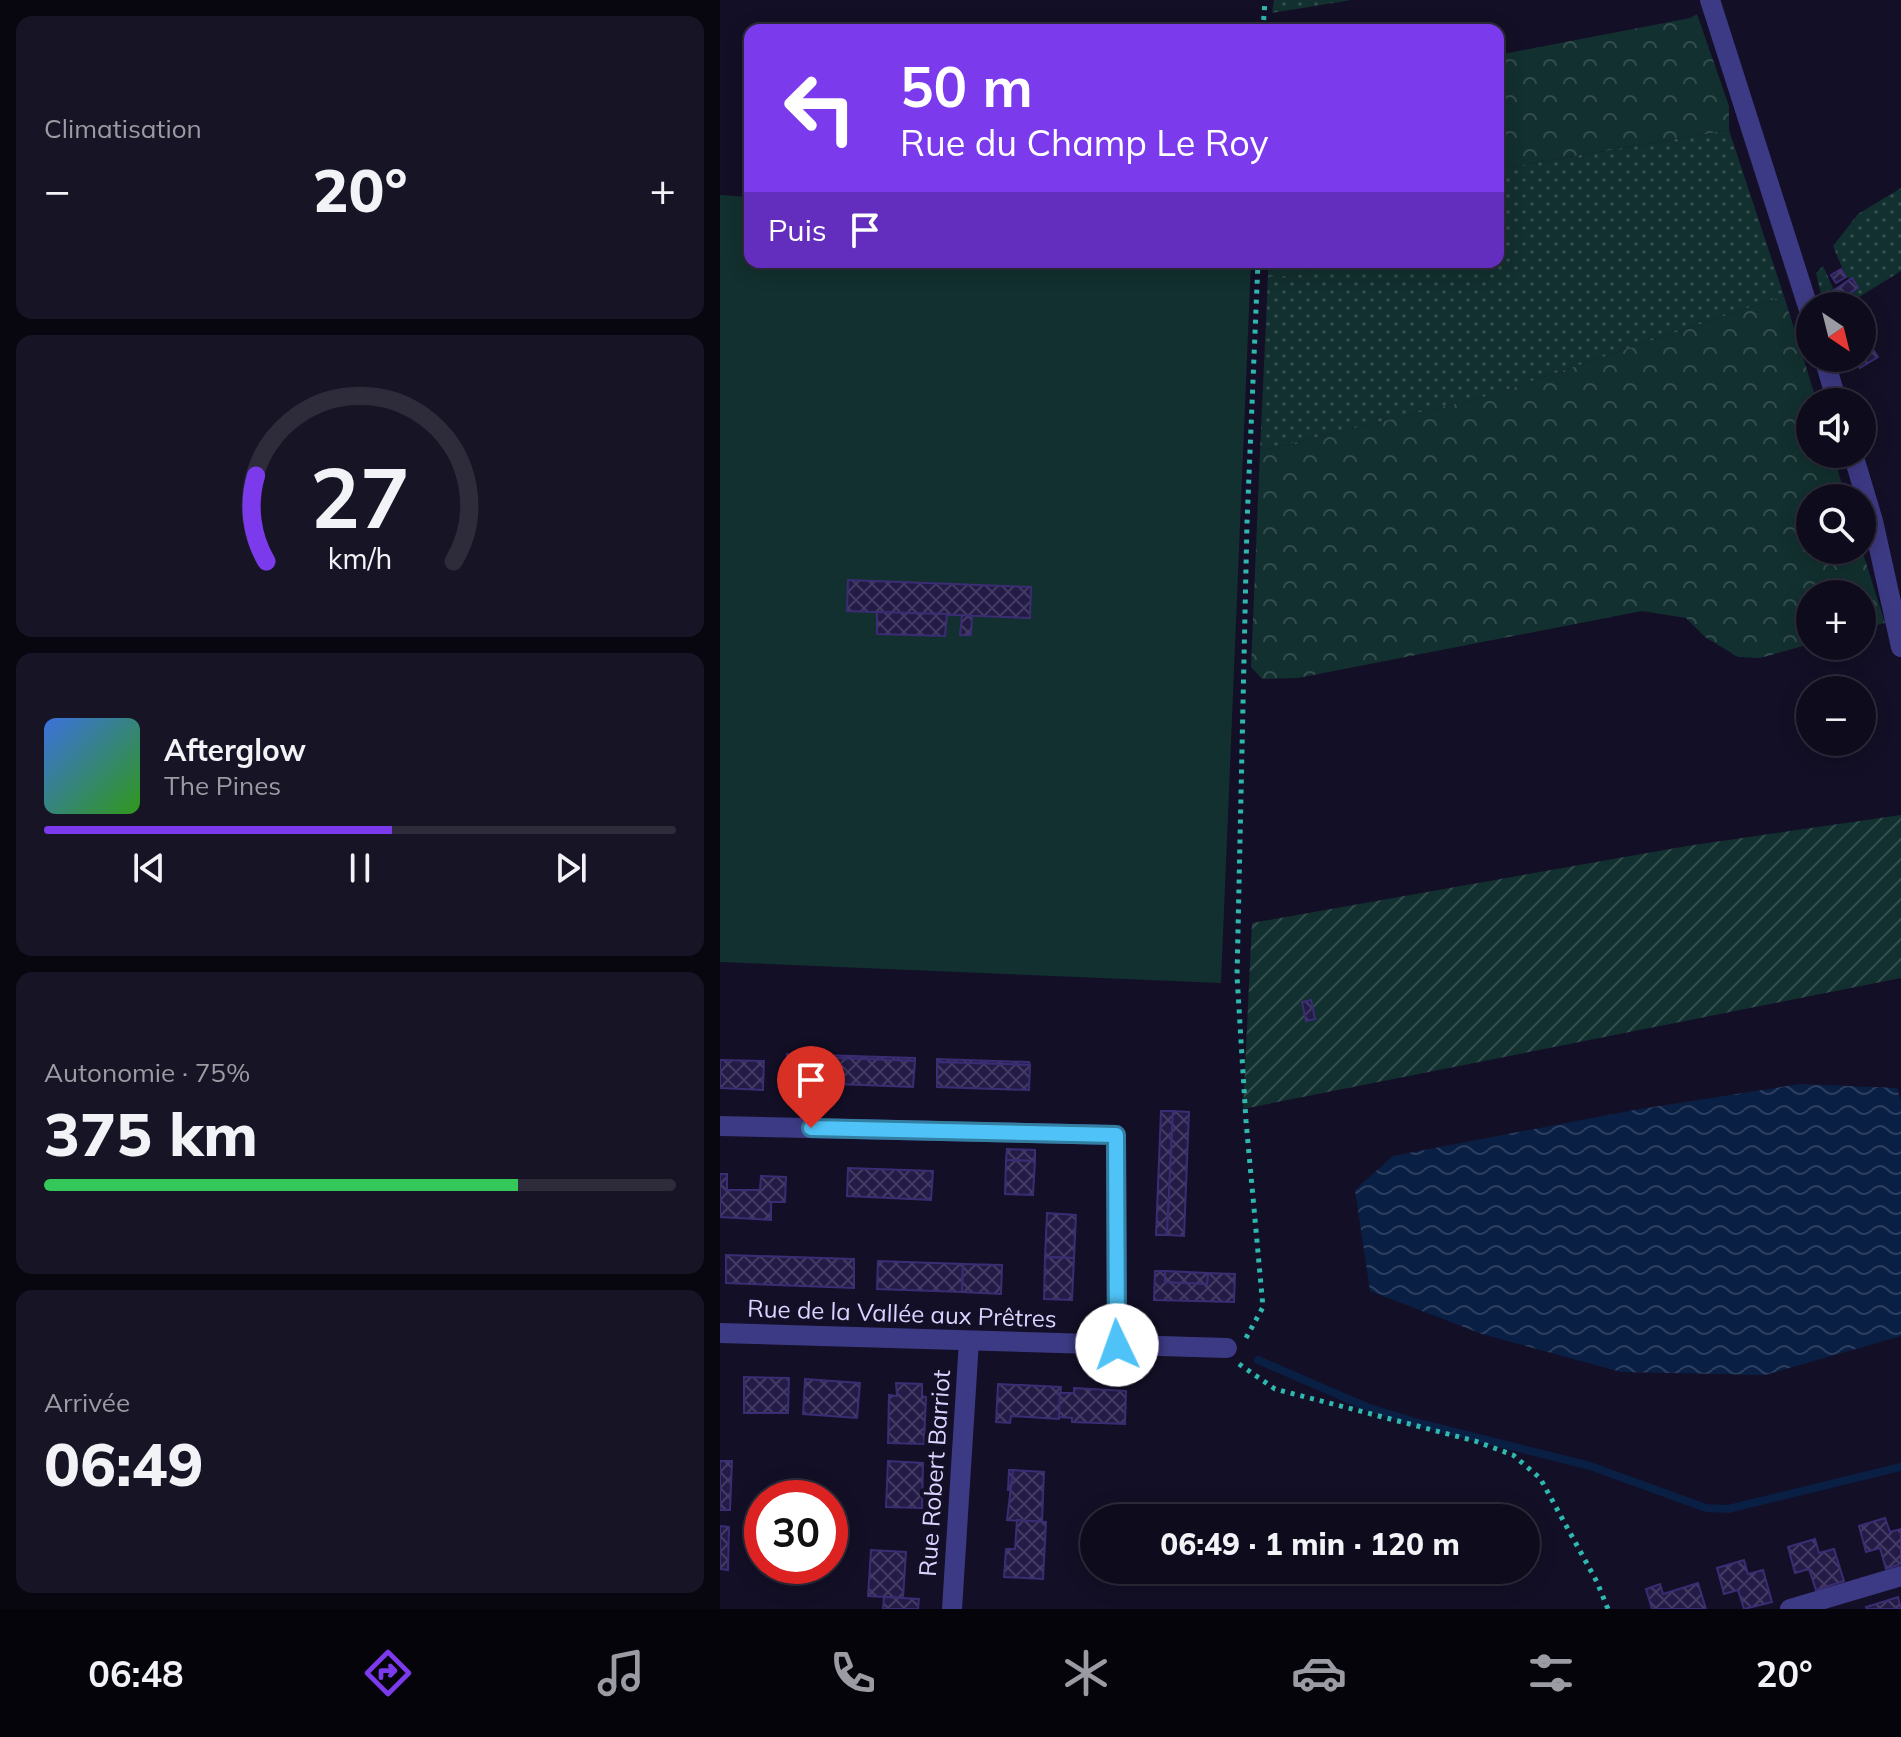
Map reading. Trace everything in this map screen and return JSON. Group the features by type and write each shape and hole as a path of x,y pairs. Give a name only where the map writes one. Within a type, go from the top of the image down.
{"street":[{"path":"1710,0 1803,292"},
{"path":"1857,468 1873,521 1901,647"},
{"path":"720,1126 1116,1135 1117,1345"},
{"name":"Rue de la Vallée aux Prêtres","path":"720,1333 1227,1348"},
{"name":"Rue Robert Barriot","path":"952,1609 969,1341"},
{"path":"1790,1609 1901,1576"}],"path":[{"path":"1263,24 1265,0"},
{"path":"1258,268 1247,523 1237,976 1263,1307 1250,1337 1227,1348 1242,1369 1275,1389 1475,1441 1513,1455 1540,1478 1597,1582 1608,1609"}],"green space":[{"path":"1274,0 1351,0 1272,13"},
{"path":"1697,14 1729,106 1729,130 1504,168 1504,54 1690,18"},
{"path":"1729,130 1784,296 1488,396 1260,451 1268,277 1304,274 1305,268 1504,268 1504,168"},
{"path":"1901,188 1901,271 1867,292 1843,292 1852,279 1846,277 1833,246 1858,214"},
{"path":"720,195 744,197 744,268 1251,268 1221,983 720,962"},
{"path":"1823,266 1835,292 1821,292 1816,273"},
{"path":"1269,268 1305,268 1304,274 1268,277"},
{"path":"1784,296 1796,335 1796,372 1808,372 1813,388 1796,388 1796,468 1837,468 1842,484 1796,484 1796,564 1866,564 1871,580 1796,580 1796,648 1760,658 1738,657 1705,637 1686,618 1642,611 1298,678 1262,679 1251,667 1260,451 1488,396"},
{"path":"1876,594 1885,623 1876,625"},
{"path":"1901,815 1901,978 1243,1109 1252,923 1687,846"}],"water":[{"path":"1800,1084 1897,1088 1901,1102 1901,1336 1765,1375 1621,1372 1482,1334 1370,1291 1355,1190 1393,1156 1634,1110"}],"building":[{"path":"1841,269 1846,277 1836,283 1831,275"},
{"path":"1852,278 1858,288 1851,292 1833,291"},
{"path":"848,580 1031,587 1030,618 847,611"},
{"path":"877,612 947,614 945,636 877,634"},
{"path":"962,615 972,616 971,635 960,635"},
{"path":"1311,1000 1315,1019 1306,1021 1302,1002"},
{"path":"787,1056 915,1058 915,1061"},
{"path":"787,1056 915,1061 913,1087 786,1082"},
{"path":"937,1059 1029,1062 1030,1065 937,1062"},
{"path":"720,1060 764,1061 763,1090 720,1088"},
{"path":"937,1062 1030,1065 1029,1090 937,1087"},
{"path":"1161,1111 1173,1111 1167,1235 1156,1235"},
{"path":"1173,1111 1189,1112 1184,1236 1167,1235"},
{"path":"1007,1149 1035,1150 1035,1161 1006,1160"},
{"path":"1006,1160 1035,1161 1033,1195 1005,1194"},
{"path":"848,1168 933,1171 931,1200 847,1196"},
{"path":"720,1174 727,1174 727,1190 760,1190 761,1176 786,1177 785,1202 771,1202 771,1220 720,1217"},
{"path":"1047,1213 1076,1215 1074,1258 1045,1257"},
{"path":"726,1255 854,1259 854,1288 726,1283"},
{"path":"1045,1257 1074,1258 1072,1300 1044,1299"},
{"path":"878,1261 963,1264 962,1292 877,1289"},
{"path":"963,1264 1002,1265 1001,1294 962,1292"},
{"path":"1155,1271 1165,1271 1165,1282 1207,1284 1208,1273 1235,1274 1234,1302 1154,1300"},
{"path":"1165,1271 1208,1273 1207,1284 1165,1282"},
{"path":"744,1377 789,1378 788,1413 744,1413"},
{"path":"805,1379 860,1383 857,1418 803,1414"},
{"path":"896,1383 922,1384 922,1396 926,1397 924,1444 888,1443 889,1395 897,1396"},
{"path":"998,1384 1061,1387 1059,1419 1011,1416 1010,1423 996,1422"},
{"path":"1074,1388 1126,1391 1125,1424 1072,1422 1072,1418 1059,1417 1060,1393 1074,1393"},
{"path":"720,1461 732,1461 730,1510 720,1510"},
{"path":"888,1461 923,1463 922,1508 886,1507"},
{"path":"1009,1470 1013,1470 1012,1490 1008,1490"},
{"path":"1013,1470 1044,1472 1042,1522 1007,1520"},
{"path":"1885,1518 1890,1532 1901,1529 1901,1564 1886,1569 1880,1548 1866,1552 1859,1526"},
{"path":"1017,1520 1046,1522 1043,1579 1004,1577 1006,1549 1015,1549"},
{"path":"720,1526 729,1527 728,1570 720,1569"},
{"path":"1815,1539 1819,1553 1834,1549 1844,1581 1816,1590 1809,1569 1795,1573 1788,1547"},
{"path":"871,1550 906,1552 903,1598 868,1596"},
{"path":"1744,1560 1748,1574 1763,1570 1772,1602 1744,1609 1738,1590 1724,1594 1717,1568"},
{"path":"1698,1583 1706,1609 1652,1609 1646,1589 1660,1584 1663,1594"},
{"path":"884,1597 919,1599 918,1609 883,1609"},
{"path":"1898,1597 1901,1609 1866,1607"}],"waterway":[{"path":"1258,1360 1364,1406 1411,1421 1590,1466 1706,1508 1728,1509 1901,1467"}],"route":[{"path":"811,1128 1116,1135 1114,1327 1117,1345"}]}
